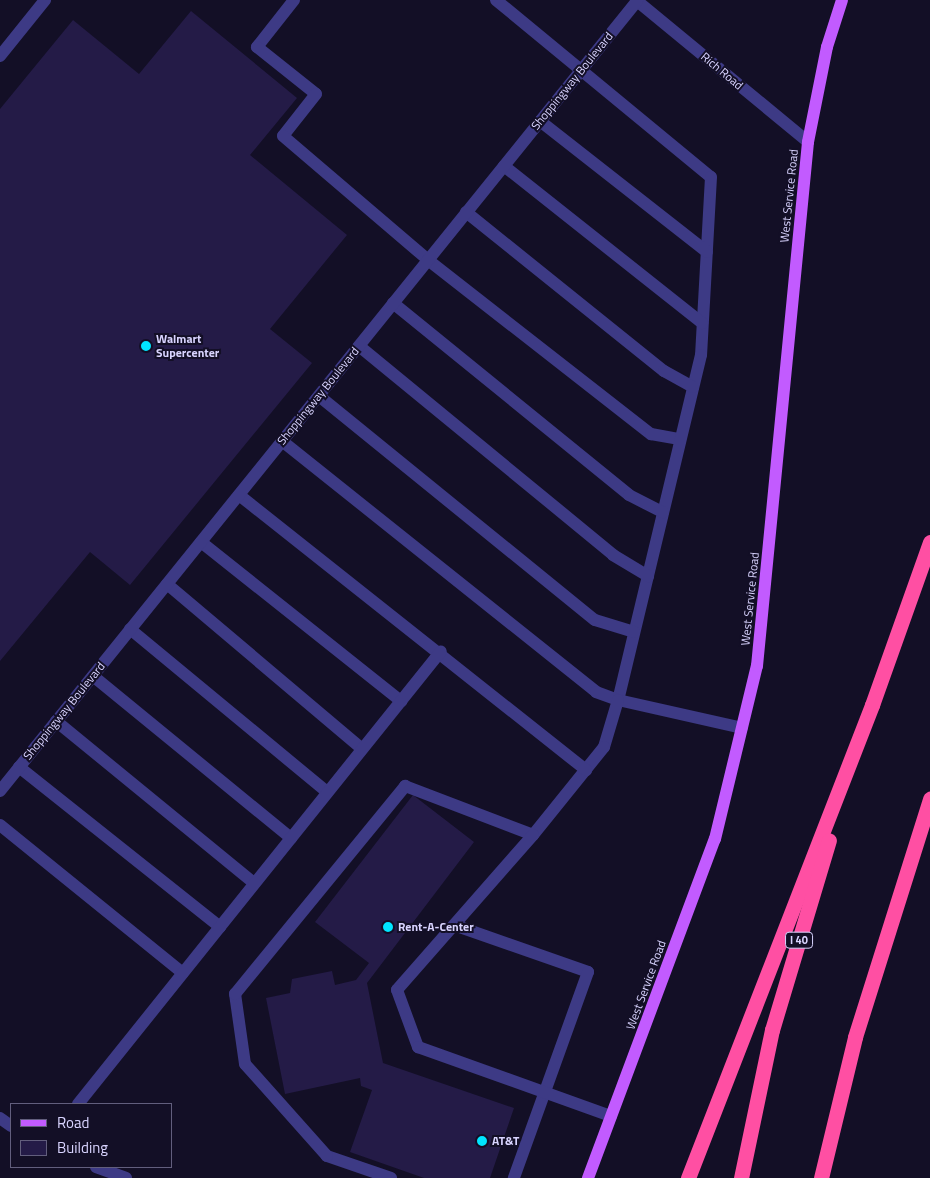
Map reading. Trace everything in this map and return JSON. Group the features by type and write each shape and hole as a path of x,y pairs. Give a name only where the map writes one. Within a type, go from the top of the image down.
{"highway":[{"name":"I 40","path":"741,1178 772,1030 872,705 930,542"},
{"path":"688,1178 872,705"},
{"path":"821,1178 855,1037 930,799"}],"main road":[{"name":"West Service Road","path":"588,1178 715,839 757,666 808,142 827,47 842,0"}],"street":[{"path":"0,56 45,0"},
{"path":"294,0 257,47 316,94 283,136 428,260 651,434 680,439"},
{"path":"496,0 711,177 702,323 693,387 618,700 604,747 533,836 396,990 418,1047 611,1116"},
{"name":"Shoppingway Boulevard","path":"0,791 636,0"},
{"name":"Rich Road","path":"636,0 808,142"},
{"path":"540,121 707,252"},
{"path":"504,166 702,323"},
{"path":"466,212 664,371 693,387"},
{"path":"394,303 629,495 663,512"},
{"path":"359,346 613,554 648,576"},
{"path":"319,396 595,620 634,632"},
{"path":"282,441 596,692 618,700 742,728"},
{"path":"239,495 441,651 586,770"},
{"path":"200,542 401,701"},
{"path":"167,584 362,749"},
{"path":"130,629 328,792"},
{"path":"79,1103 441,651"},
{"path":"93,676 291,838"},
{"path":"56,721 254,883"},
{"path":"20,767 220,927"},
{"path":"391,1178 327,1156 245,1064 235,994 405,786 533,836"},
{"path":"0,825 183,973"},
{"path":"454,925 588,972 546,1094 514,1178"},
{"path":"99,1168 126,1178"}],"building":[{"name":"Walmart Supercenter","path":"191,11 297,98 250,155 347,235 270,329 312,363 130,585 90,552 0,661 0,109 73,20 139,74"},
{"path":"413,795 474,842 367,983 383,1063 514,1108 490,1178 424,1178 350,1152 372,1090 361,1086 360,1078 285,1094 266,998 290,993 292,979 332,971 335,985 356,980 369,963 315,922"}],"place":[{"name":"Walmart Supercenter","path":"146,346"},
{"name":"Rent-A-Center","path":"388,927"},
{"name":"AT&T","path":"482,1141"}]}
